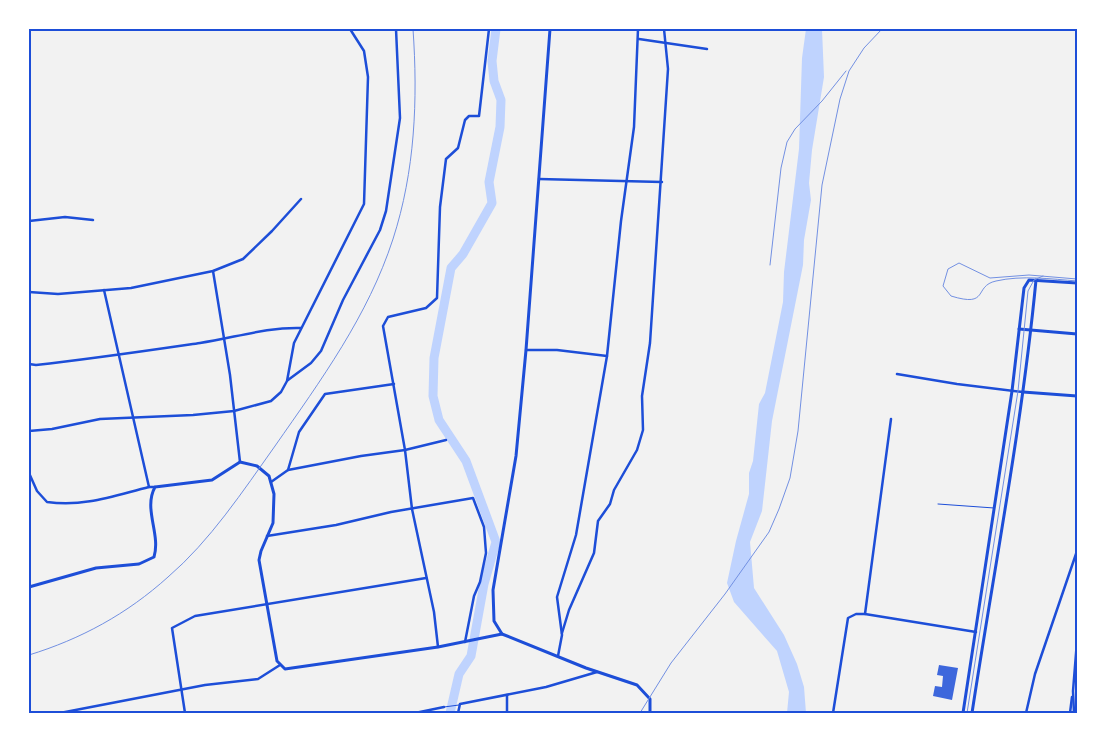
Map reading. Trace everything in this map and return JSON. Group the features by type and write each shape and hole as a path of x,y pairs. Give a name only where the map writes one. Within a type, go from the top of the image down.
{"street":[{"path":"29,430 52,429 100,419 193,415 234,411 272,401 282,392 287,381 291,352 328,272 364,204 368,77 364,50 350,29"},
{"path":"287,381 311,363 321,350 343,300 371,249 384,217 400,118 396,29"},
{"path":"438,647 434,612 412,509 405,450 383,326 388,317 426,308 437,298 440,207 446,159 458,148 465,120 469,116 479,116 489,29"},
{"path":"502,634 494,621 493,590 516,456 526,350 550,29"},
{"path":"562,635 557,598 576,535 608,356 626,180 634,127 638,29"},
{"path":"558,656 569,610 594,553 598,521 610,504 614,490 637,450 643,430 642,396 650,343 668,69 664,29"},
{"path":"639,39 707,49"},
{"path":"539,178 662,182"},
{"path":"29,292 58,294 131,288 213,271 243,259 272,231 301,198"},
{"path":"29,221 65,217 93,220"},
{"path":"213,271 225,339 240,462"},
{"path":"972,713 1023,392 1036,280"},
{"path":"963,713 1012,391 1025,282 1036,280 1077,283"},
{"path":"104,290 150,486"},
{"path":"29,364 36,365 118,356 225,339 270,329 302,328"},
{"path":"1019,329 1077,334"},
{"path":"526,350 558,350 608,356"},
{"path":"897,374 1012,391 1077,396"},
{"path":"288,470 299,432 325,394 394,384"},
{"path":"865,614 891,419"},
{"path":"271,482 288,470 360,456 405,450 446,440"},
{"path":"29,473 37,491 47,502 90,503 150,486 212,480 240,462 257,466 269,476 274,494 273,523 259,560 280,665 285,669 438,647 502,634 597,672 628,681 643,689 650,699 650,713"},
{"path":"29,587 96,568 139,564 154,557 157,543 151,500 155,487"},
{"path":"268,536 336,525 391,512 473,498 484,527 486,553 480,582 474,596 465,642"},
{"path":"1026,713 1035,674 1077,551"},
{"path":"184,713 183,690 172,628 195,616 426,578"},
{"path":"834,713 848,618 856,614 865,614 976,632"},
{"path":"1070,713 1077,641"},
{"path":"60,713 183,690 258,679 280,665"},
{"path":"458,713 460,704 546,687 597,672"},
{"path":"1073,691 1074,713"},
{"path":"507,695 507,713"},
{"path":"416,713 444,707"}],"lane":[{"path":"938,504 994,508"},
{"path":"444,707 460,704"}],"water":[{"path":"806,29 822,29 824,77 812,150 809,183 811,200 804,240 803,265 772,421 762,511 750,542 754,588 784,635 797,664 804,687 806,713 787,713 789,692 777,651 734,602 727,583 749,494 749,473 753,461 759,404 765,393 783,302 784,272 799,149 802,58"}],"building":[{"path":"939,665 958,668 952,700 933,696 935,686 942,687 943,676 937,675"}],"waterway":[{"path":"450,713 459,674 471,656 484,584 496,542 466,461 439,420 433,396 434,358 451,268 463,254 492,203 489,182 500,127 501,100 494,81 492,61 496,29"}],"tram line":[{"path":"1077,279 1029,275 990,278 959,263 948,269 943,286 951,296 971,299 980,295 989,284 1006,279 1036,278 1077,281"},
{"path":"967,713 1018,391 1028,291 1034,280 1043,276"}],"railway":[{"path":"29,655 85,633 120,614 136,603 183,563 212,532 238,498 342,347 383,267 393,239 406,187 415,109 413,29"},
{"path":"640,713 671,663 725,594 769,532 790,478 798,431 822,185 840,99 849,71 864,48 882,29"},
{"path":"770,265 781,168 787,142 795,129 822,101 846,71"}]}
